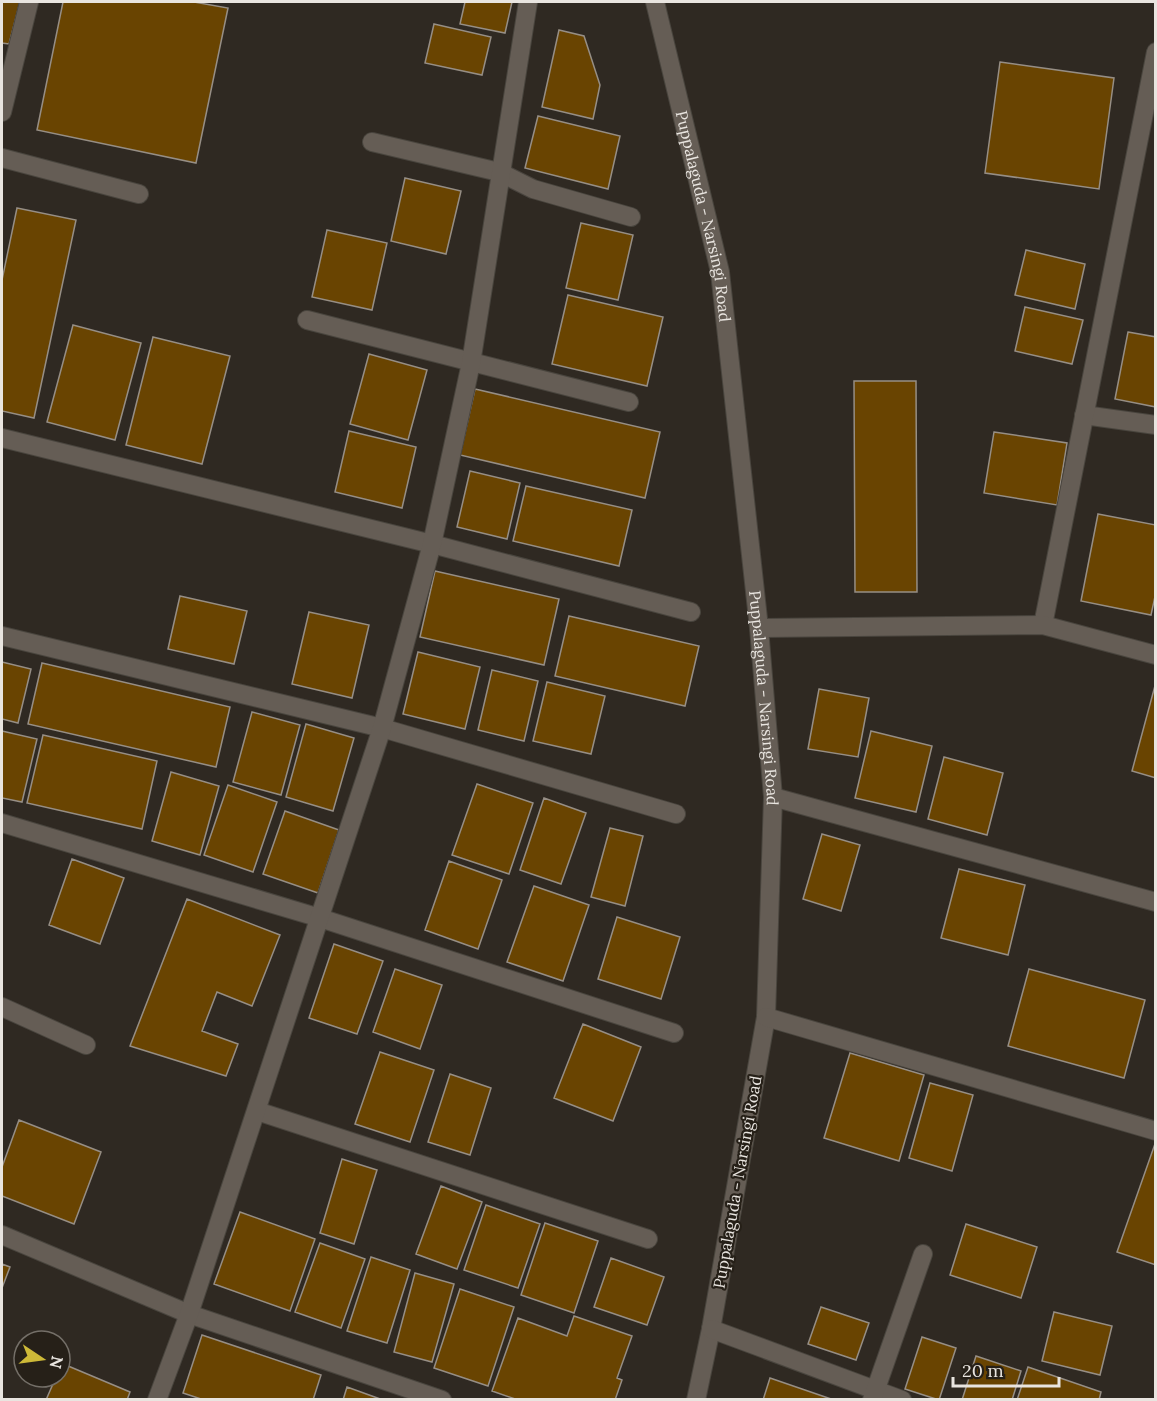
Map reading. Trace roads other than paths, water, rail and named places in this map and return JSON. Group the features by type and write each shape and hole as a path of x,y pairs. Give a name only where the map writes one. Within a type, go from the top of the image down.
{"street":[{"path":"2,112 29,2"},
{"path":"157,1400 189,1314 257,1111 382,728 432,544 471,363 499,172 528,2"},
{"name":"Puppalaguda - Narsingi Road","path":"655,2 720,272 759,628 773,797 766,1017 711,1329 696,1400"},
{"path":"1043,625 1155,52"},
{"path":"372,142 499,172 533,189 631,217"},
{"path":"2,158 139,194"},
{"path":"307,320 629,402"},
{"path":"1084,415 1155,424"},
{"path":"2,438 432,544 692,612"},
{"path":"759,628 1043,625 1155,655"},
{"path":"2,636 382,728 676,814"},
{"path":"773,797 1155,902"},
{"path":"2,823 320,918 674,1033"},
{"path":"2,1007 86,1045"},
{"path":"766,1017 1155,1131"},
{"path":"257,1111 648,1239"},
{"path":"2,1235 189,1314 442,1400"},
{"path":"873,1395 923,1254"},
{"path":"711,1329 873,1395 902,1400"}]}
